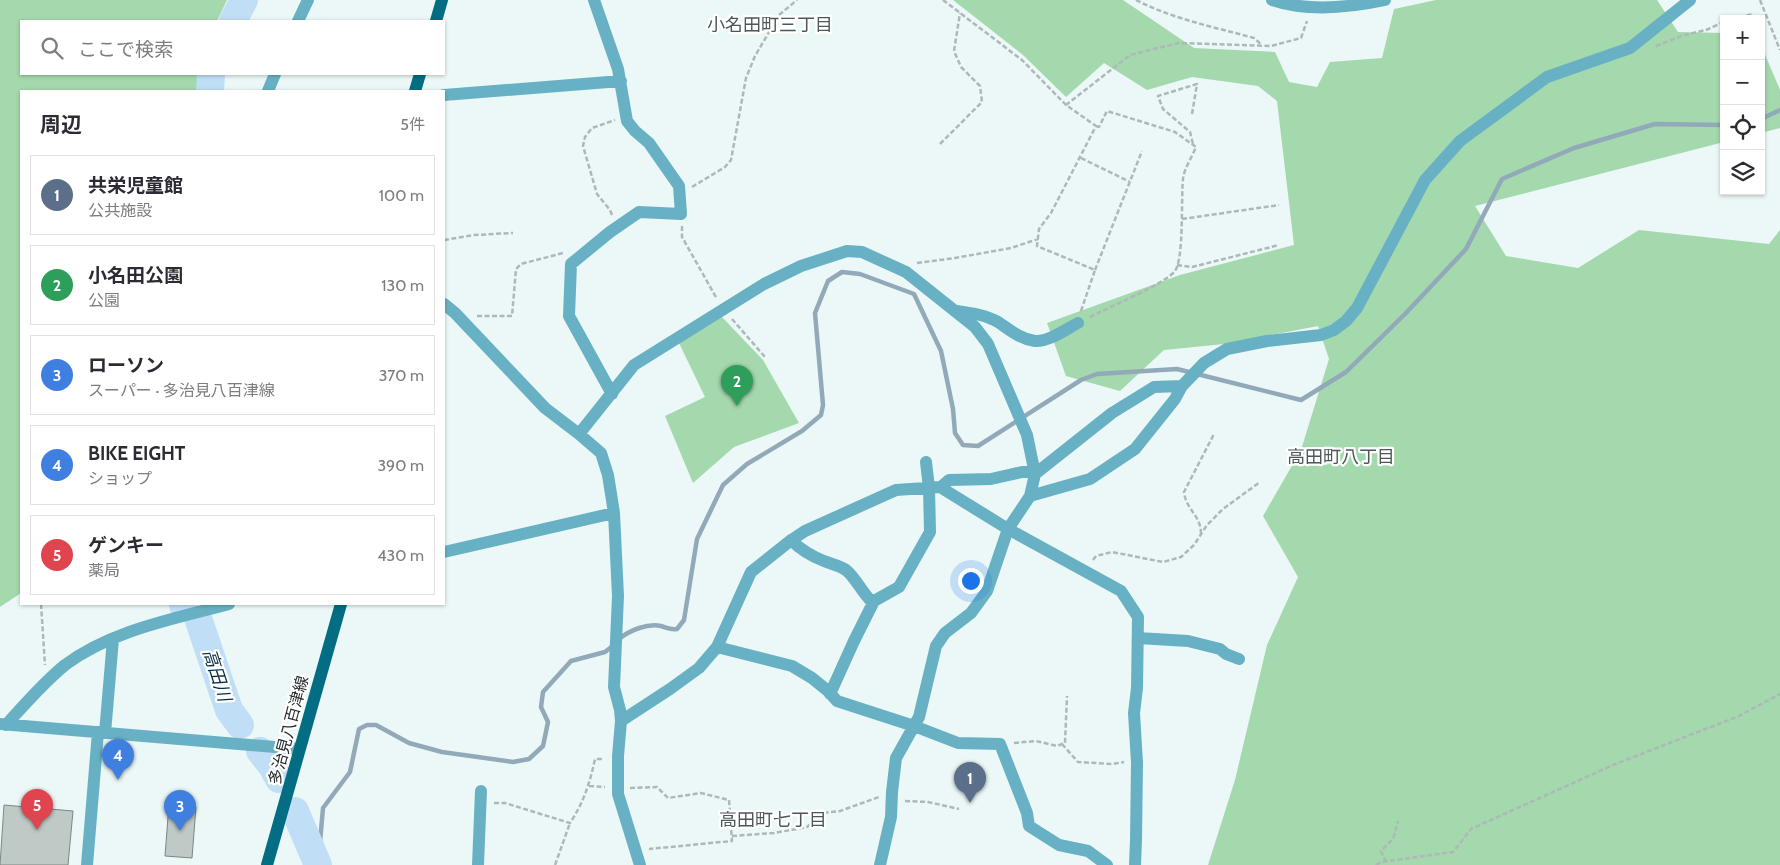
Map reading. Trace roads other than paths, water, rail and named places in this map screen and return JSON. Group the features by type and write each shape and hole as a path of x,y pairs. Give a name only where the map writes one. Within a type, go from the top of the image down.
{"main road":[{"path":"436,20 442,0"},
{"path":"415,90 420,75"},
{"name":"多治見八百津線","path":"267,865 341,605"}],"street":[{"path":"298,20 308,0"},
{"path":"594,0 618,69 627,121 635,132 649,143 679,186 681,214 639,212 571,264 568,316 612,394"},
{"path":"1272,0 1320,5 1358,6 1385,0"},
{"path":"1030,496 1090,479 1135,449 1175,399 1184,384 1202,366 1227,349 1267,341 1321,335 1334,330 1346,321 1357,308 1425,180 1460,141 1547,77 1630,48 1690,0"},
{"path":"268,90 275,75"},
{"path":"445,95 621,81"},
{"path":"579,434 634,365 764,284 801,266 847,251 862,252 906,272 957,311 975,327 988,344 1024,428 1035,473 1030,496 1008,528 987,591 971,613 945,633 936,646 919,717 896,758 891,797 891,816 880,865"},
{"path":"445,305 462,320 545,408 601,453 608,475 614,513 618,596 614,687 621,721 618,794 637,859"},
{"path":"957,311 975,314 996,321 1016,335 1036,341 1051,337 1078,323"},
{"path":"621,721 698,668 717,647 751,572 805,531 896,490 935,487 949,480 991,479 1022,472 1035,473 1112,413 1154,386 1184,384"},
{"path":"830,694 873,603 899,587 930,532 935,487 926,462"},
{"path":"935,487 1121,591 1138,617 1137,688 1134,713 1137,763 1134,865"},
{"path":"445,552 614,513"},
{"path":"791,540 798,548 846,570 865,596 873,603"},
{"path":"3,724 38,688 66,664 98,645 137,630 225,605"},
{"path":"1138,638 1188,641 1220,649 1238,659"},
{"path":"87,865 113,639"},
{"path":"717,647 792,666 812,678 837,701 914,726 958,743 1000,744 1027,813 1029,826 1059,845 1088,851 1107,865"},
{"path":"3,724 300,749"},
{"path":"478,865 481,797"}],"waterway":[{"name":"高田川","path":"234,20 244,0"},
{"name":"高田川","path":"210,90 211,75"},
{"path":"1765,117 1780,110"},
{"path":"619,639 645,626 656,625 677,629 684,620 697,539 723,485 747,464 802,431 821,415 823,405 815,313 828,281 842,272 860,274 914,294 941,351 953,409 955,433 963,445 978,446 1081,380 1097,374 1177,369 1301,400 1346,372 1406,313 1466,249 1502,179 1574,148 1655,124 1720,125"},
{"name":"高田川","path":"199,621 229,710 240,725"},
{"path":"318,865 323,808 350,772 359,729 367,725 376,725 409,743 442,752 513,762 529,759 543,746 548,722 541,707 543,692 571,661 605,652 614,645"},
{"name":"高田川","path":"260,751 272,766 279,779"},
{"name":"高田川","path":"295,811 318,865"}],"place":[{"name":"小名田公園","path":"737,406"},
{"name":"BIKE EIGHT","path":"118,780"},
{"name":"共栄児童館","path":"970,803"},
{"name":"ゲンキー","path":"37,830"},
{"name":"ローソン","path":"180,831"}],"district":[{"name":"小名田町三丁目","path":"770,25"},
{"name":"高田町八丁目","path":"1341,457"},
{"name":"高田町七丁目","path":"773,820"}]}
